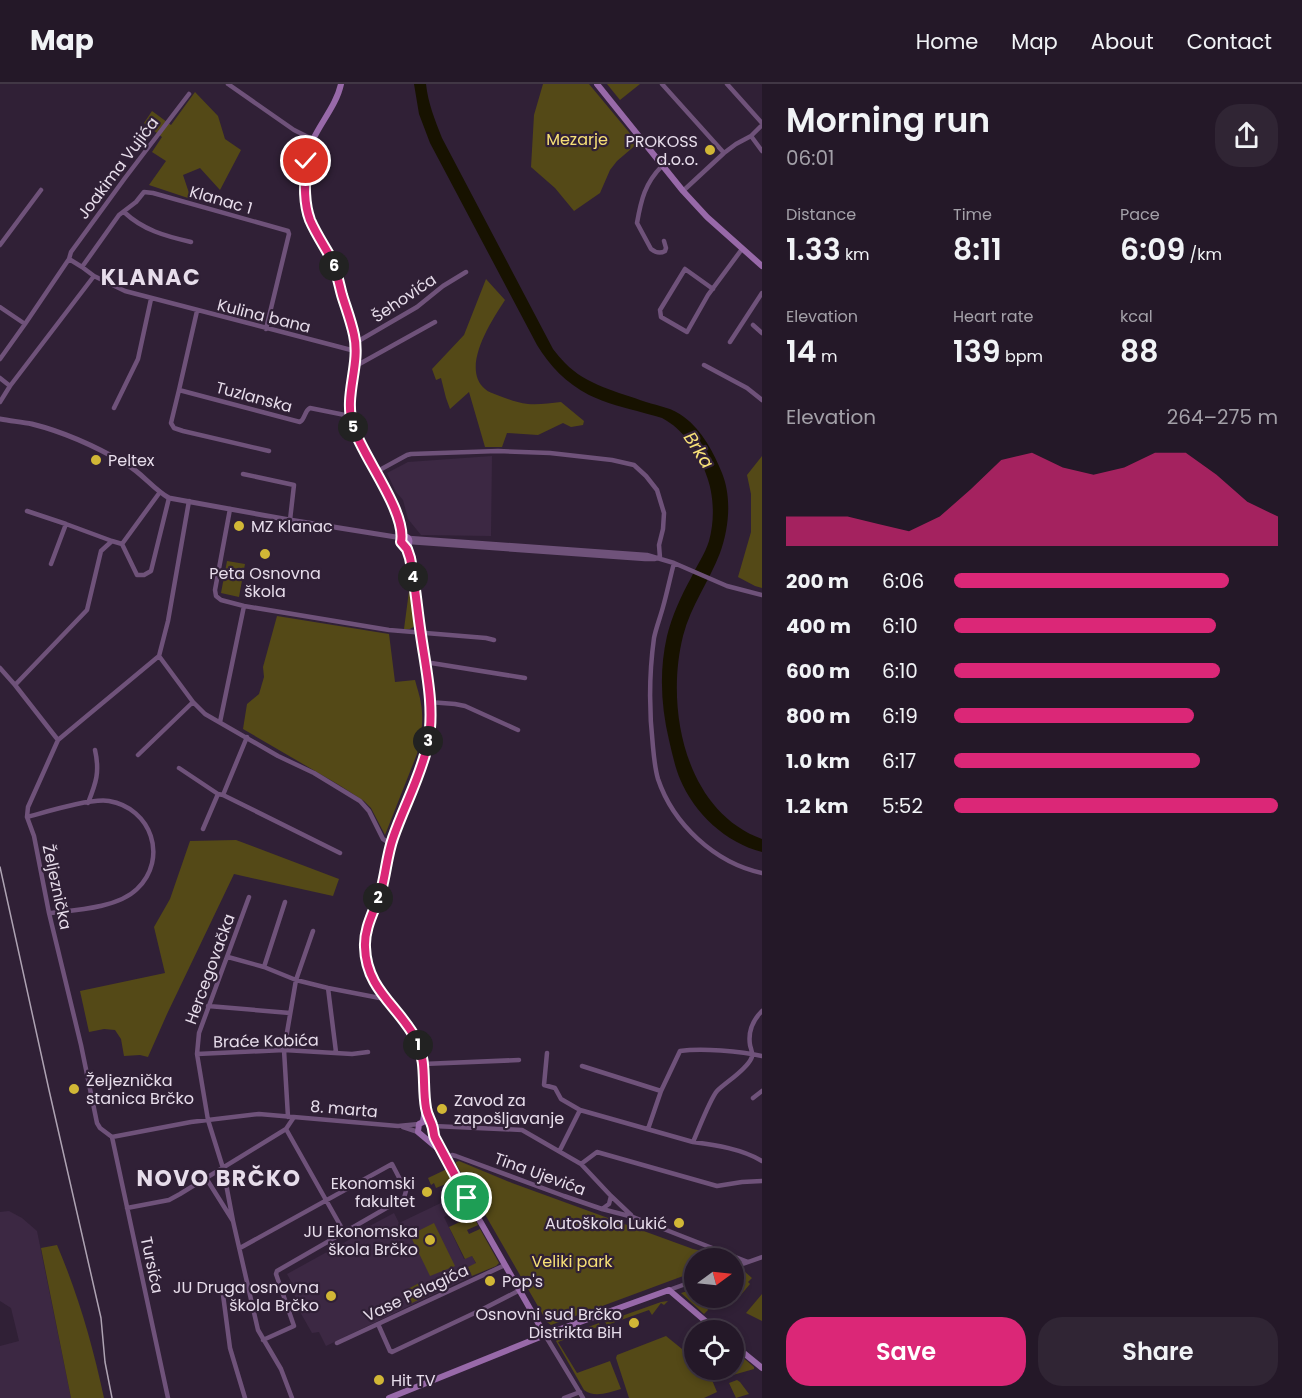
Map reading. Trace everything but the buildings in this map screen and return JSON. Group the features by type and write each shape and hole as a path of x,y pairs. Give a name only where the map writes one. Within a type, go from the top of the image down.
{"main road":[{"path":"341,84 336,100 312,139 306,161 307,207 310,220 336,272 355,343 350,416 358,438 392,504 410,558 425,662 430,724 428,744 391,844 381,891 365,936 366,962 376,987 416,1039 421,1051 425,1107 448,1165 545,1335"},
{"path":"597,84 683,191 707,217 762,266"},
{"path":"425,1107 417,1128 442,1152"},
{"path":"421,1122 427,1121 432,1127"},
{"path":"421,1134 429,1135 432,1127"},
{"path":"389,1398 545,1335 669,1290 705,1320"},
{"path":"744,1353 762,1368"}],"street":[{"path":"228,84 294,130 312,139"},
{"path":"662,84 724,153"},
{"path":"683,191 724,153 751,136 762,124 727,84"},
{"name":"Joakima Vujića","path":"0,359 69,259 71,252 189,94"},
{"path":"751,136 762,152"},
{"path":"662,166 644,190 637,223 654,252 665,251 664,241"},
{"path":"0,246 41,190"},
{"name":"Klanac 1","path":"82,267 119,215 136,202 142,194 153,192 288,231 266,328"},
{"path":"123,212 143,227 191,242"},
{"path":"713,289 685,269 660,310 661,317 687,332 713,289 742,249"},
{"name":"Kulina bana","path":"69,259 94,276 125,291 355,351"},
{"name":"Šehovića","path":"355,343 417,307 443,286 466,272"},
{"path":"0,402 94,276"},
{"path":"730,342 762,293"},
{"path":"114,408 138,359 151,299"},
{"path":"0,307 25,324"},
{"path":"197,311 171,423 174,428 183,431 269,451"},
{"path":"354,367 435,322"},
{"path":"753,325 762,333"},
{"path":"704,364 747,388 762,400"},
{"path":"0,378 10,386"},
{"name":"Tuzlanska","path":"179,390 300,422 310,408 350,416"},
{"path":"0,419 51,430 91,446 127,464 169,498 405,540 645,559 660,558 727,586 762,595"},
{"path":"376,472 406,455 498,451 571,455 634,465 657,490 664,513 659,545 660,558"},
{"path":"243,474 294,485 290,520"},
{"path":"122,544 160,492"},
{"path":"27,511 122,544 137,575 144,575 152,571 169,498"},
{"path":"49,913 95,908 123,898 137,889 150,872 154,854 152,839 146,824 124,805 106,801 88,803 27,817 28,807 58,740 159,656 168,621 189,501"},
{"path":"230,509 215,590 218,598 244,606 390,630 494,640"},
{"path":"51,564 66,524"},
{"path":"15,685 87,610 100,551 112,541"},
{"path":"674,563 654,635 651,662 651,727 658,778 667,799 694,836 725,859 762,873"},
{"path":"220,722 244,606"},
{"path":"159,656 193,702 205,714 278,756 314,773 360,801 369,811 383,839 391,844"},
{"path":"425,662 525,678"},
{"path":"0,669 58,740"},
{"path":"138,755 193,702"},
{"path":"429,702 465,706 518,730"},
{"path":"203,829 247,737"},
{"path":"88,803 98,775 95,750"},
{"path":"179,768 220,794 340,853"},
{"name":"Željeznička","path":"27,817 97,1123 112,1137"},
{"name":"Hercegovačka","path":"233,1221 223,1168 208,1120 197,1054 199,1033 249,897"},
{"path":"264,967 285,902"},
{"path":"127,1208 169,1200 286,1129 291,1117 284,1050 296,980 313,931"},
{"path":"228,957 264,967 296,980 385,999"},
{"name":"Braće Kobića","path":"328,988 336,1052"},
{"path":"208,1006 290,1013"},
{"path":"693,1142 716,1092 731,1081 751,1059 753,1054 750,1032 762,1011"},
{"name":"Braće Kobića","path":"197,1054 284,1050 352,1054 368,1052"},
{"path":"648,1129 661,1091 680,1051 725,1051 762,1056"},
{"path":"547,1053 544,1085 555,1088 561,1099 580,1110 693,1142 752,1155 762,1161"},
{"path":"423,1064 519,1060"},
{"path":"582,1066 661,1091"},
{"path":"753,1098 762,1091"},
{"path":"560,1150 580,1110"},
{"name":"8. marta","path":"112,1137 191,1122 259,1114 398,1126"},
{"path":"398,1126 421,1122"},
{"path":"398,1126 421,1134"},
{"name":"Tina Ujevića","path":"432,1127 522,1130 581,1164 633,1217"},
{"path":"286,1129 344,1232"},
{"name":"Tursića","path":"112,1137 168,1398"},
{"path":"581,1164 597,1152 717,1186 762,1181"},
{"name":"Tina Ujevića","path":"448,1165 448,1157 456,1156 602,1209 633,1217 709,1248"},
{"path":"240,1248 392,1164 406,1191 404,1198 277,1271 276,1274 294,1326 263,1340"},
{"path":"206,1178 233,1221 258,1330 281,1369 292,1398"},
{"path":"602,1209 609,1204 611,1196"},
{"path":"744,1263 760,1260"},
{"name":"Tina Ujevića","path":"744,1261 748,1262"},
{"name":"Vase Pelagića","path":"337,1343 505,1265"},
{"path":"669,1290 684,1285"},
{"path":"222,1287 231,1348 245,1398"},
{"path":"378,1324 392,1352 520,1290"},
{"path":"545,1335 583,1398"},
{"path":"564,1398 580,1392"}],"shaded area":[{"path":"492,456 491,536 421,535 408,519 403,500 396,492 387,473 408,462"},
{"path":"445,1201 451,1213 444,1217 464,1259 472,1256 476,1264 468,1267 472,1276 326,1346 319,1332 312,1333 295,1303 298,1301 292,1291 295,1289 287,1274 394,1213 399,1223"},
{"path":"9,1211 22,1218 37,1231 71,1398 0,1398 0,1346 19,1341 11,1308 0,1301 0,1212"}],"green space":[{"name":"Mezarje","path":"543,84 589,84 638,143 610,170 600,193 574,211 555,188 531,167 534,115"},
{"name":"Mezarje","path":"607,84 640,84 620,100"},
{"path":"195,92 218,116 225,139 241,150 220,190 200,168 183,175 191,199 149,185 166,161 152,152 162,137 144,123 152,111 171,125"},
{"path":"486,279 505,300 486,331 481,344 476,369 478,380 488,391 516,402 544,404 561,402 584,421 583,425 571,427 563,423 538,435 507,433 502,447 485,447 469,392 450,409 441,378 436,380 432,369 464,335"},
{"path":"762,456 762,588 738,577 751,532 751,494 747,475"},
{"path":"227,561 245,564 239,597 221,593"},
{"path":"409,591 411,591 415,626 404,629"},
{"path":"277,616 389,634 395,682 415,680 422,710 420,742 385,835 371,808 364,801 243,729 247,704 259,694 264,677 263,667"},
{"path":"236,840 339,879 333,896 234,874 148,1057 124,1056 121,1039 115,1030 104,1029 89,1032 80,991 165,973 154,927 170,899 190,841"},
{"name":"Veliki park","path":"459,1161 512,1183 690,1248 684,1248 684,1276 551,1325 547,1322 456,1162"},
{"path":"447,1169 453,1181 436,1188 434,1183 431,1185 428,1178"},
{"path":"456,1186 462,1198 448,1206 442,1194"},
{"path":"470,1210 478,1225 467,1230 469,1234 480,1229 499,1263 472,1276 468,1267 476,1263 472,1256 465,1259 449,1227 462,1221 464,1211"},
{"path":"434,1223 455,1266 430,1276 410,1235"},
{"path":"57,1245 84,1320 104,1398 71,1398 41,1248"},
{"path":"744,1271 752,1278 748,1282 750,1284 744,1291"},
{"path":"421,1282 428,1295 408,1305 402,1292"},
{"path":"762,1294 762,1321 746,1313"},
{"path":"668,1301 664,1305 661,1303 652,1315 649,1310 607,1325 605,1322 661,1302"},
{"path":"697,1308 707,1308 704,1314"},
{"path":"599,1323 600,1326 558,1342 577,1373 610,1361 621,1389 592,1394 584,1390 556,1341"},
{"path":"666,1336 682,1349 684,1347 684,1380 712,1380 717,1392 704,1398 629,1398 617,1355"},
{"path":"744,1358 754,1367 744,1372"},
{"path":"737,1380 749,1394 736,1398 729,1383"}],"water":[{"name":"Brka","path":"414,84 426,84 430,105 442,138 553,349 573,371 592,382 680,414 702,435 719,465 727,493 726,533 720,553 683,636 678,664 677,694 680,724 687,754 698,781 715,806 736,825 762,839 762,852 736,842 724,834 703,815 686,792 677,770 664,714 662,675 667,636 677,606 711,533 712,498 703,466 689,442 670,423 660,417 589,395 566,379 547,360 430,143 419,114"}],"railway":[{"path":"0,867 101,1318 105,1362 112,1398"}],"place":[{"name":"PROKOSS d.o.o.","path":"710,150"},
{"name":"Peltex","path":"96,460"},
{"name":"MZ Klanac","path":"239,526"},
{"name":"Peta Osnovna škola","path":"265,554"},
{"name":"Željeznička stanica Brčko","path":"74,1089"},
{"name":"Zavod za zapošljavanje","path":"442,1109"},
{"name":"Ekonomski fakultet","path":"427,1192"},
{"name":"Autoškola Lukić","path":"679,1223"},
{"name":"JU Ekonomska škola Brčko","path":"430,1240"},
{"name":"Pop's","path":"490,1281"},
{"name":"JU Druga osnovna škola Brčko","path":"331,1296"},
{"name":"Osnovni sud Brčko Distrikta BiH","path":"634,1323"},
{"name":"Hit TV","path":"379,1380"}],"district":[{"name":"KLANAC","path":"151,277"},
{"name":"NOVO BRČKO","path":"219,1178"}],"route":[{"path":"306,161 305,195 310,220 336,272 354,335 350,416 358,438 392,504 402,533 401,543 407,549 410,558 430,712 428,744 393,837 381,891 368,924 365,936 366,962 376,987 416,1039 421,1051 425,1107 433,1126 432,1131 467,1198"}]}
